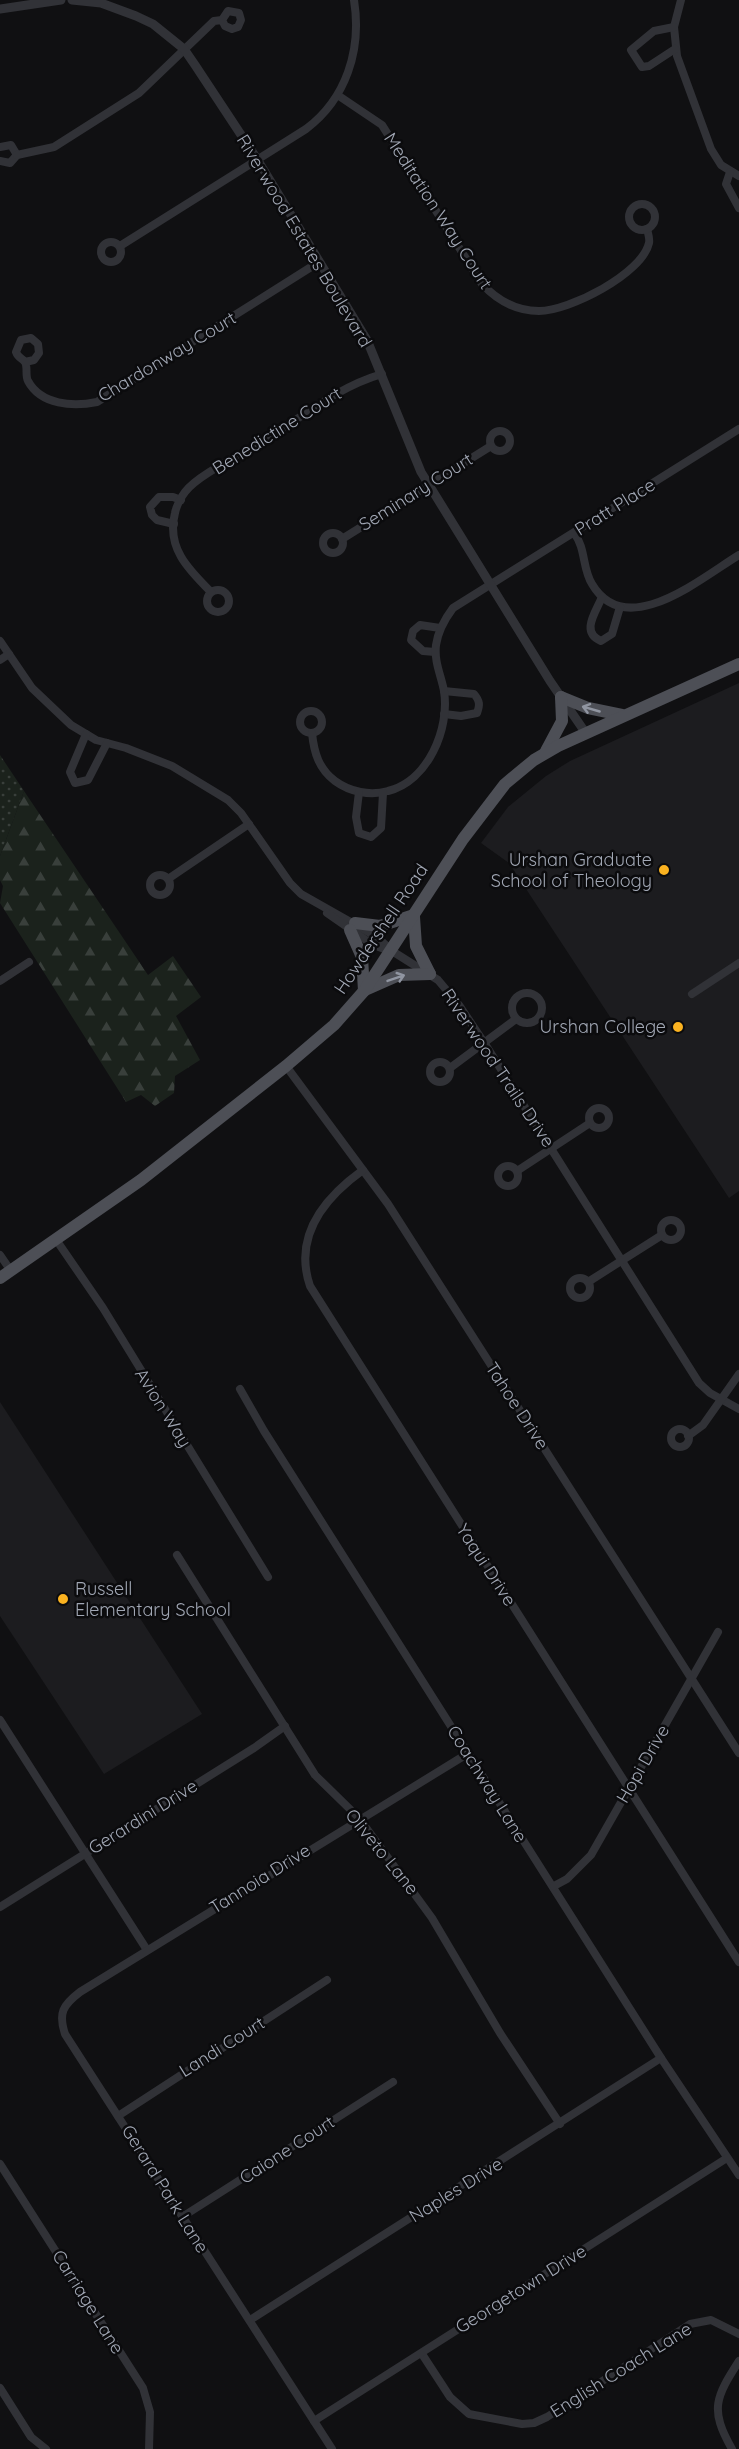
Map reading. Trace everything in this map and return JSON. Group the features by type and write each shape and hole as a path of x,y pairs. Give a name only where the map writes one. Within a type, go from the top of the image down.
{"main road":[{"name":"Howdershell Road","path":"5,1274 57,1241 141,1180 286,1066 334,1024 364,991 463,839 505,784 544,754 585,732 739,664"},
{"path":"561,697 586,708 622,715"},
{"path":"544,754 560,727 563,709 561,697"},
{"path":"414,915 416,946 430,974 399,975 364,991 362,957 353,927 380,926 414,915"}],"street":[{"path":"0,9 61,0"},
{"name":"Riverwood Estates Boulevard","path":"72,0 119,8 136,15 153,24 184,49 257,159 367,340 415,462 585,732"},
{"path":"120,246 306,129 329,110 339,96 354,50 356,33 354,0"},
{"path":"681,0 674,27 675,49 711,149 721,165 739,176"},
{"path":"0,161 10,164 17,155 54,147 140,93 214,21 222,20"},
{"path":"674,27 654,31 631,50 642,67 649,66 675,49"},
{"name":"Meditation Way Court","path":"339,96 382,124 482,284 491,294 513,307 537,311 574,304 637,264 649,242 647,229"},
{"path":"0,147 11,145 17,155"},
{"path":"730,172 726,184 739,208"},
{"name":"Chardonway Court","path":"25,362 27,380 45,397 64,404 97,402 319,262"},
{"name":"Benedictine Court","path":"211,592 183,562 174,537 175,513 185,492 211,472 343,389 382,374"},
{"name":"Pratt Place","path":"440,628 453,608 739,429"},
{"name":"Seminary Court","path":"342,539 491,446"},
{"path":"174,524 157,520 152,515 150,507 159,497 173,497 181,500"},
{"path":"574,533 581,545 585,571 602,597 620,607 646,608 739,555"},
{"path":"602,597 589,627 594,638 601,641 612,634 620,607"},
{"path":"312,733 316,757 327,774 345,787 359,792 382,793 404,785 420,771 438,741 444,714 444,691 435,652 440,628 420,625 413,631 411,640 423,651 435,652"},
{"path":"0,641 44,702 86,734 154,759 193,778 228,800 249,824 168,879"},
{"path":"0,660 9,654"},
{"path":"444,691 474,694 479,700 477,713 471,716 444,714"},
{"path":"86,734 70,772 75,783 88,780 107,743"},
{"path":"359,792 356,827 359,833 371,837 381,828 382,793"},
{"name":"Riverwood Trails Drive","path":"249,824 290,883 318,906 353,927 373,945 392,951 430,974 459,1005 552,1148 699,1383 739,1410"},
{"path":"0,981 29,962"},
{"path":"692,994 739,963"},
{"path":"450,1068 516,1019"},
{"name":"Tahoe Drive","path":"286,1066 363,1170 739,1753"},
{"path":"517,1171 590,1123"},
{"name":"Yaqui Drive","path":"363,1170 333,1195 309,1233 303,1253 304,1270 310,1286 739,1962"},
{"path":"588,1282 662,1235"},
{"name":"Avion Way","path":"57,1241 103,1308 268,1577"},
{"path":"0,1255 5,1274"},
{"path":"688,1436 697,1432 739,1374"},
{"name":"Coachway Lane","path":"240,1389 264,1431 467,1754 554,1886 661,2058 739,2175"},
{"name":"Oliveto Lane","path":"177,1556 315,1775 359,1818 432,1918 500,2033 560,2124"},
{"name":"Hopi Drive","path":"554,1886 573,1874 591,1855 718,1632"},
{"path":"0,1720 147,1950"},
{"name":"Gerardini Drive","path":"0,1907 285,1726"},
{"name":"Tannoia Drive","path":"60,2014 66,2003 80,1992 359,1818 467,1754"},
{"name":"Landi Court","path":"118,2116 327,1980"},
{"name":"Gerard Park Lane","path":"60,2014 65,2034 332,2449"},
{"name":"Naples Drive","path":"250,2320 661,2058"},
{"name":"Caione Court","path":"182,2217 393,2082"},
{"name":"Georgetown Drive","path":"314,2421 728,2158"},
{"name":"Carriage Lane","path":"0,2164 143,2388 150,2412 149,2449"},
{"name":"English Coach Lane","path":"422,2354 460,2408 469,2414 522,2424 534,2423 547,2416 690,2324 711,2320 739,2334"},
{"path":"730,2448 719,2423 716,2400 739,2361"},
{"path":"0,2388 31,2436 46,2449"}],"shaded area":[{"name":"Urshan College","path":"739,683 739,1191 729,1198 509,863 481,843 508,807 546,776 570,761"},
{"name":"Russell Elementary School","path":"0,1402 202,1714 104,1774 0,1616"}],"green space":[{"path":"0,755 24,791 0,856"},
{"path":"24,791 148,975 173,956 201,997 176,1016 200,1060 175,1076 174,1093 155,1106 141,1095 126,1102 0,903 3,886 0,880 0,856"}],"place":[{"name":"Urshan Graduate School of Theology","path":"664,870"},
{"name":"Urshan College","path":"678,1027"},
{"name":"Russell Elementary School","path":"63,1599"}]}
